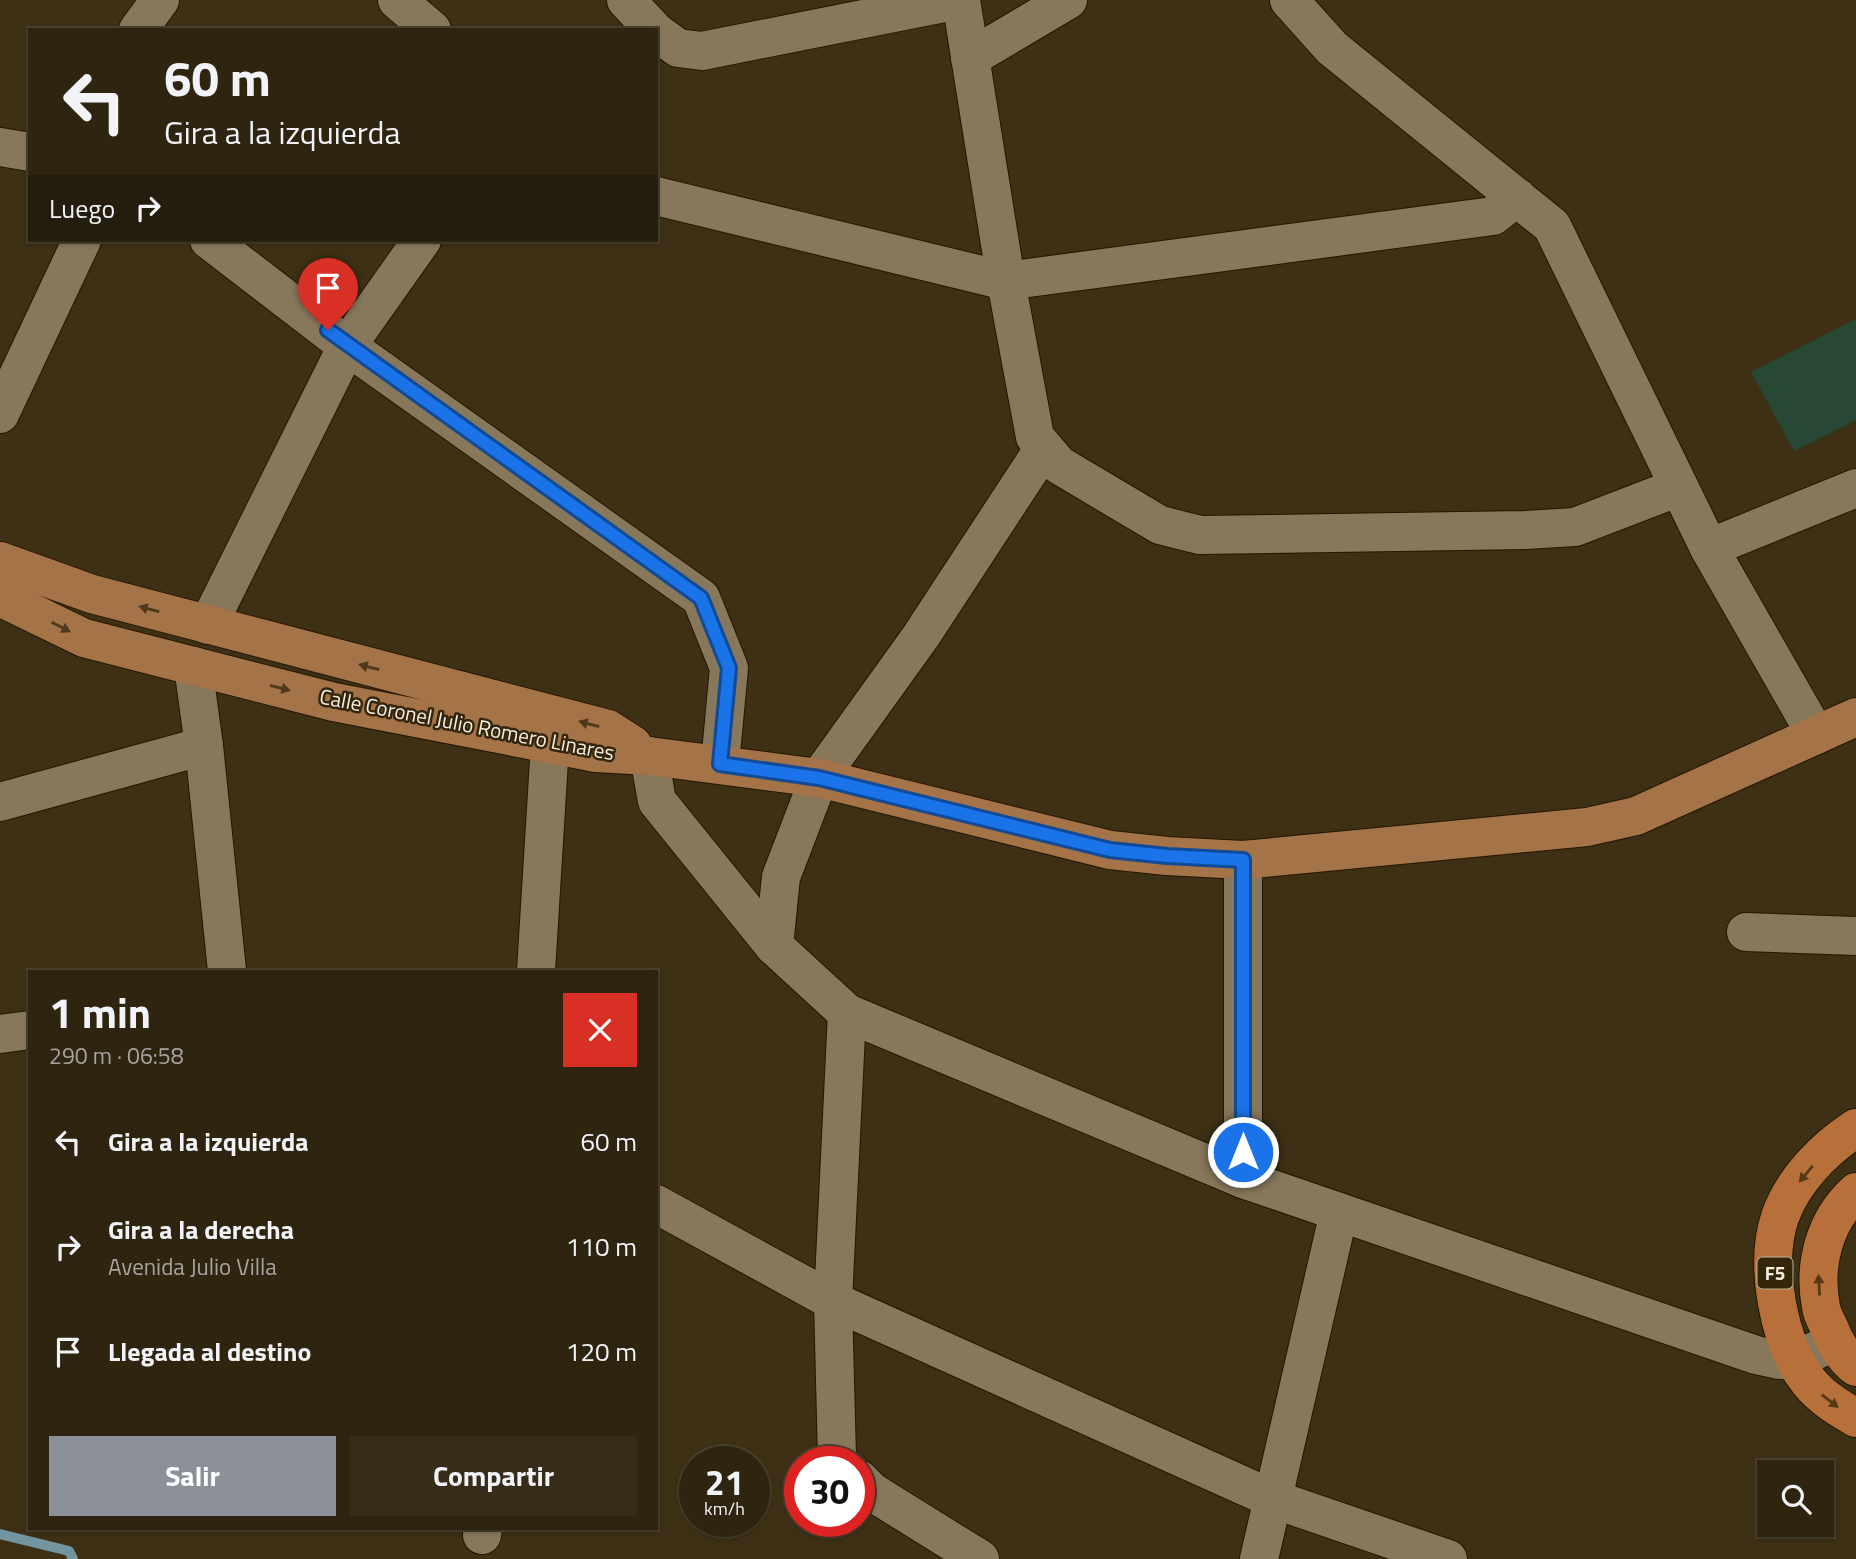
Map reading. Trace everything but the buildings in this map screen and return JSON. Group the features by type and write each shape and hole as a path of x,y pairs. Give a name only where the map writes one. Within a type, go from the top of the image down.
{"highway":[{"name":"F5","path":"1856,1128 1823,1155 1804,1175 1789,1197 1780,1217 1775,1240 1774,1285 1782,1323 1795,1360 1809,1382 1830,1403 1856,1418"},
{"name":"F5","path":"1845,1354 1821,1308 1819,1271 1825,1237 1834,1218 1856,1192"}],"main road":[{"name":"Calle Coronel Julio Romero Linares","path":"0,561 92,594 608,729 649,756"},
{"name":"Calle Coronel Julio Romero Linares","path":"0,597 84,638 334,702 596,753 649,756"},
{"path":"649,756 819,778 1110,850 1243,860 1587,827 1611,822 1636,816 1856,717"}],"street":[{"path":"139,28 160,0"},
{"path":"397,0 430,28"},
{"path":"626,0 652,28"},
{"path":"658,33 678,48 702,51 960,0 1006,281 1035,437 1059,465 1160,525 1200,535 1575,527 1679,486"},
{"path":"971,58 1068,0"},
{"path":"1289,0 1332,48 1552,226 1709,548 1816,735"},
{"path":"0,147 28,152"},
{"path":"658,196 1006,281 1493,216 1517,197"},
{"path":"0,414 81,242"},
{"path":"212,242 347,345 701,598 729,668 720,764"},
{"path":"208,625 347,345 421,242"},
{"path":"774,946 781,877 819,778 920,636 1044,447"},
{"path":"1709,548 1856,488"},
{"path":"193,666 227,970"},
{"path":"536,970 550,744"},
{"path":"0,802 204,746"},
{"path":"649,756 657,801 774,946 847,1013 1243,1179 1756,1355 1795,1360 1845,1354"},
{"path":"1243,860 1243,1179"},
{"path":"1746,932 1856,936"},
{"path":"837,1446 833,1301 847,1013"},
{"path":"0,1034 28,1030"},
{"path":"658,1205 833,1301 1273,1499 1448,1559"},
{"path":"1259,1559 1339,1212"},
{"path":"875,1494 980,1559"}],"green space":[{"path":"1856,319 1856,420 1794,451 1751,372"}],"waterway":[{"path":"0,1534 69,1551 73,1559"}],"route":[{"path":"328,330 701,598 729,668 720,764 819,778 1110,850 1243,860 1243,1152"}]}
